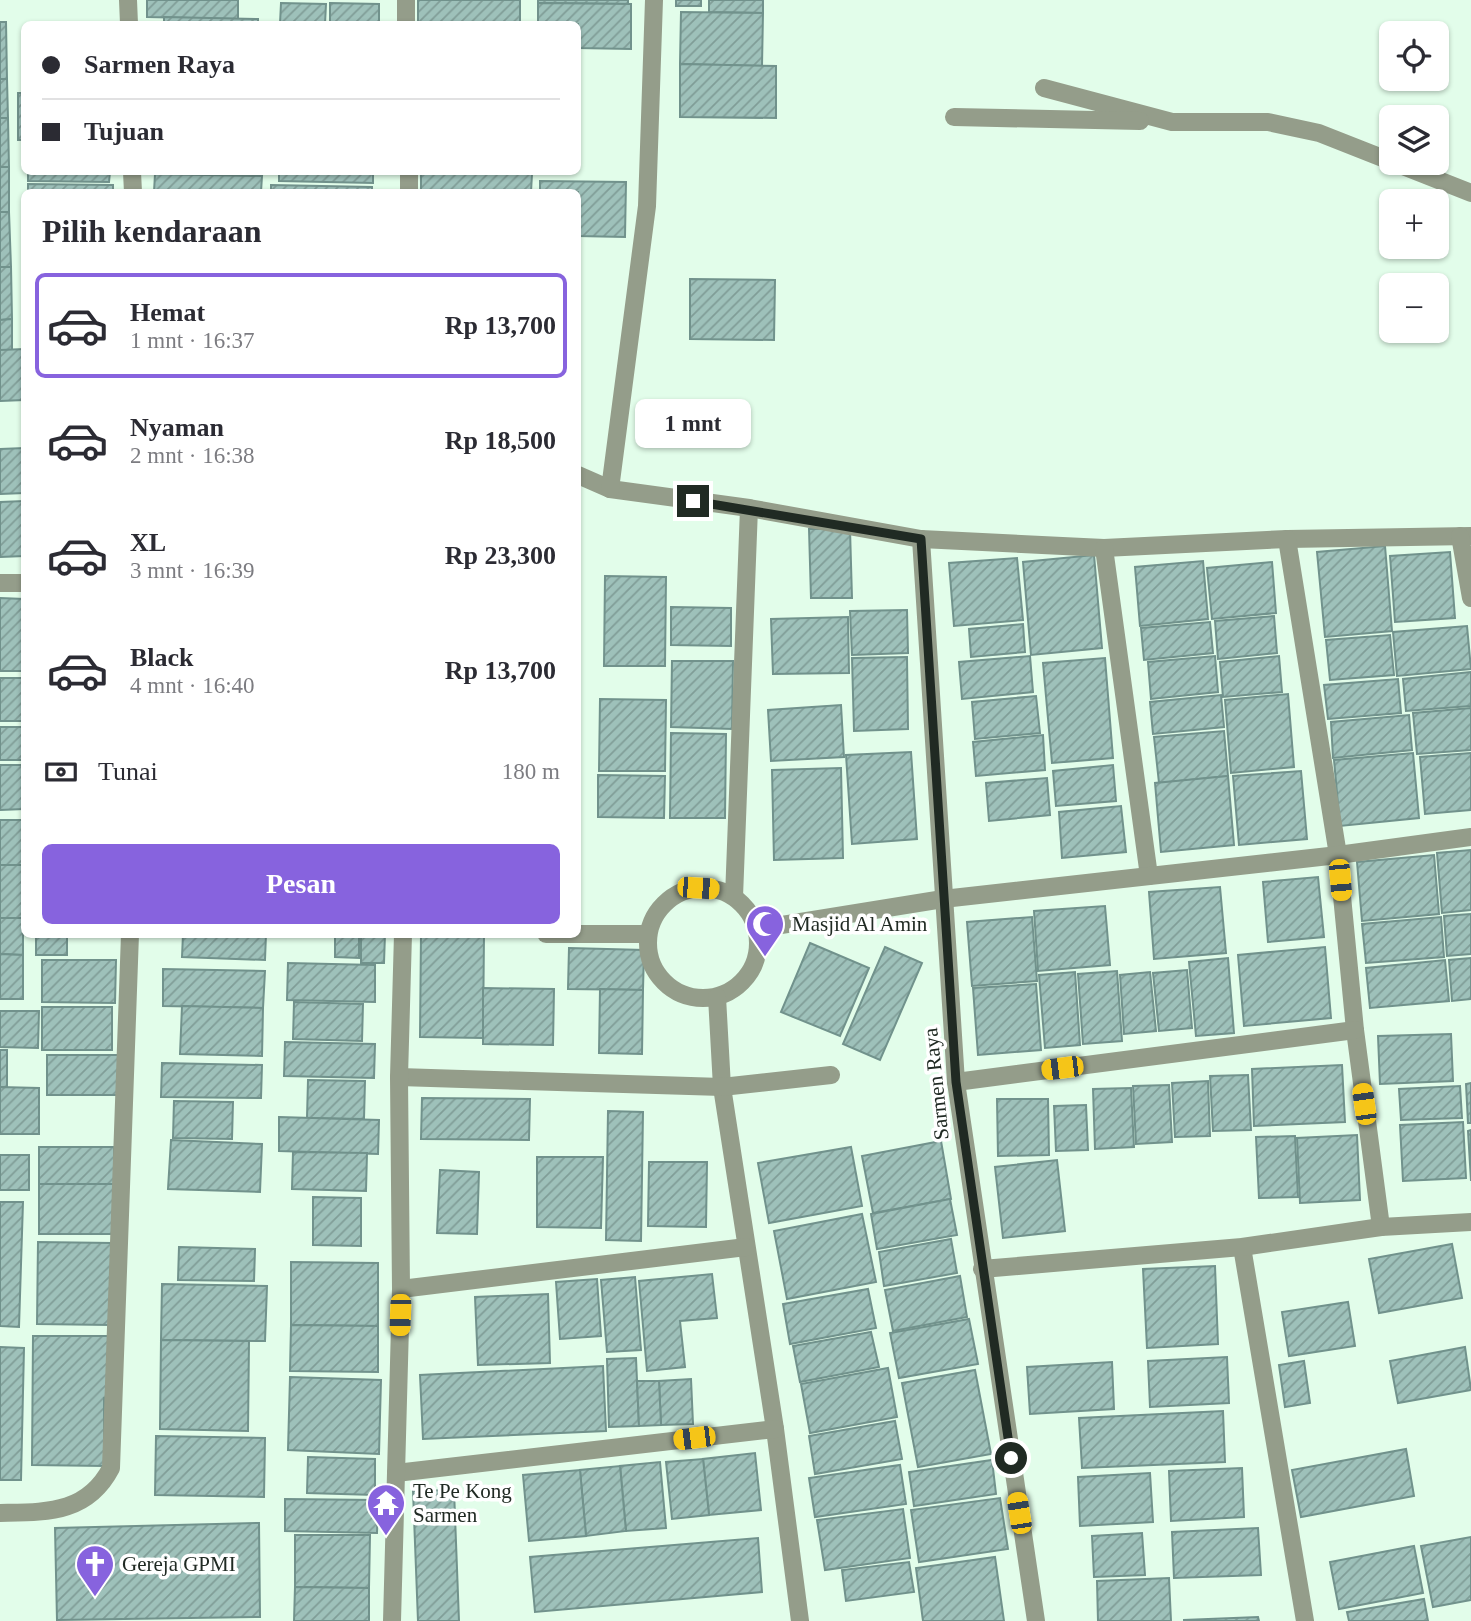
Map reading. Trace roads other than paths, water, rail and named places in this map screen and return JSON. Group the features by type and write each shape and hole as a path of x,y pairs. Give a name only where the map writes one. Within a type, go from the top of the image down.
{"street":[{"path":"128,0 129,21"},
{"path":"406,0 406,21"},
{"path":"610,489 648,206 654,0"},
{"path":"1044,88 1172,122"},
{"path":"954,117 1268,122 1319,133 1471,193"},
{"path":"581,477 610,489 749,508 921,539 1104,548 1287,539 1465,536 1471,598"},
{"path":"734,897 749,508"},
{"name":"Sarmen Raya","path":"921,539 956,1082 1036,1621"},
{"path":"1287,539 1338,855 1355,1030 1381,1227"},
{"path":"1104,548 1149,876"},
{"path":"0,583 21,583"},
{"path":"756,929 943,899 1338,855 1471,837"},
{"path":"698,888 717,889 734,897 747,910 756,929 758,943 755,961 747,977 734,989 718,997 699,999 681,995 666,985 654,971 648,953 648,934 653,917 665,902 680,892 698,888"},
{"path":"581,935 648,934"},
{"path":"0,1513 47,1512 74,1504 102,1485 111,1468 130,938"},
{"path":"392,1621 401,1289 399,1077 403,938"},
{"path":"718,997 722,1087 775,1429 800,1621"},
{"path":"956,1082 1355,1030"},
{"path":"399,1077 722,1087 831,1075"},
{"path":"982,1269 1242,1247 1381,1227 1471,1222"},
{"path":"401,1289 746,1247"},
{"path":"1242,1247 1305,1621"},
{"path":"396,1473 775,1429"}],"place":[{"name":"Masjid Al Amin","path":"765,958"},
{"name":"Te Pe Kong Sarmen","path":"386,1537"},
{"name":"Gereja GPMI","path":"95,1598"}]}
